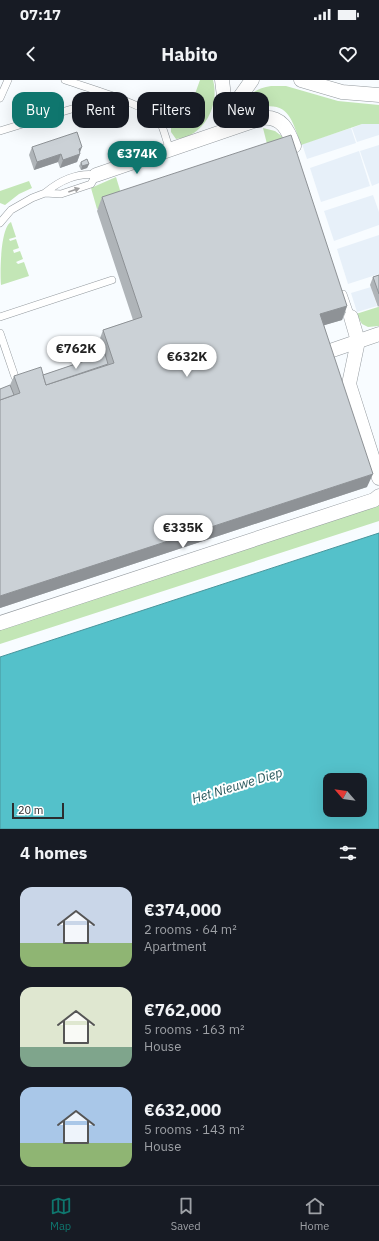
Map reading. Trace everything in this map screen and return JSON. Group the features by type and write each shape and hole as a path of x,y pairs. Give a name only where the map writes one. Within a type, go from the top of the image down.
{"street":[{"path":"222,80 223,92"},
{"path":"243,92 252,80"},
{"path":"301,80 342,92 379,95"},
{"path":"96,174 262,118 275,119 286,128 295,149"},
{"path":"351,317 358,341 349,384 379,478"},
{"path":"324,354 379,334"},
{"path":"0,623 374,500 379,496"}],"lane":[{"path":"0,98 8,80"},
{"path":"65,80 100,92"},
{"path":"129,103 151,113 159,120 170,149"},
{"path":"0,131 72,109"},
{"path":"0,223 5,215 16,206 45,193 57,183 87,173 96,174 91,184 61,194 45,193"},
{"path":"0,318 112,280"},
{"path":"340,283 351,317"},
{"path":"0,333 15,377"}],"shaded area":[{"path":"362,124 379,124 379,135 357,142 352,128"},
{"path":"351,128 356,143 307,159 302,144"},
{"path":"379,145 379,183 372,186 360,151"},
{"path":"359,151 370,186 321,202 310,168"},
{"path":"373,195 379,212 379,225 334,241 324,211"},
{"path":"379,235 379,274 348,284 337,249"},
{"path":"371,287 377,306 357,312 351,293"}],"green space":[{"path":"200,80 213,80 215,90 215,92 213,92 213,104 205,122 205,92 196,92"},
{"path":"271,86 286,86 338,101 379,105 379,124 362,124 301,145 292,120 288,114 276,107 269,106 269,92 254,92"},
{"path":"171,128 200,128 186,137 176,139 171,132"},
{"path":"263,128 275,131 283,137 269,152"},
{"path":"116,177 123,200 97,209 91,188"},
{"path":"29,181 32,188 19,194 5,205 0,203 0,191"},
{"path":"11,222 16,237 9,239 10,241 16,239 19,248 13,250 14,253 20,251 23,259 16,262 18,264 24,262 29,276 1,285 3,242 7,226"},
{"path":"379,307 379,326 368,327 362,324 356,314"},
{"path":"379,503 379,521 0,644 0,628"}],"water":[{"name":"Het Nieuwe Diep","path":"379,533 379,829 0,829 0,657"}],"building":[{"path":"77,132 82,147 79,149 80,154 63,160 61,154 37,162 32,147"},
{"path":"291,135 347,306 320,314 373,474 0,596 0,400 20,393 14,376 41,367 46,385 114,363 103,330 142,317 102,197"},
{"path":"87,159 89,164 82,166 81,162"},
{"path":"379,275 379,294 373,277"},
{"path":"105,354 108,364 46,385 43,375"},
{"path":"10,385 14,395 0,400 0,389"}]}
